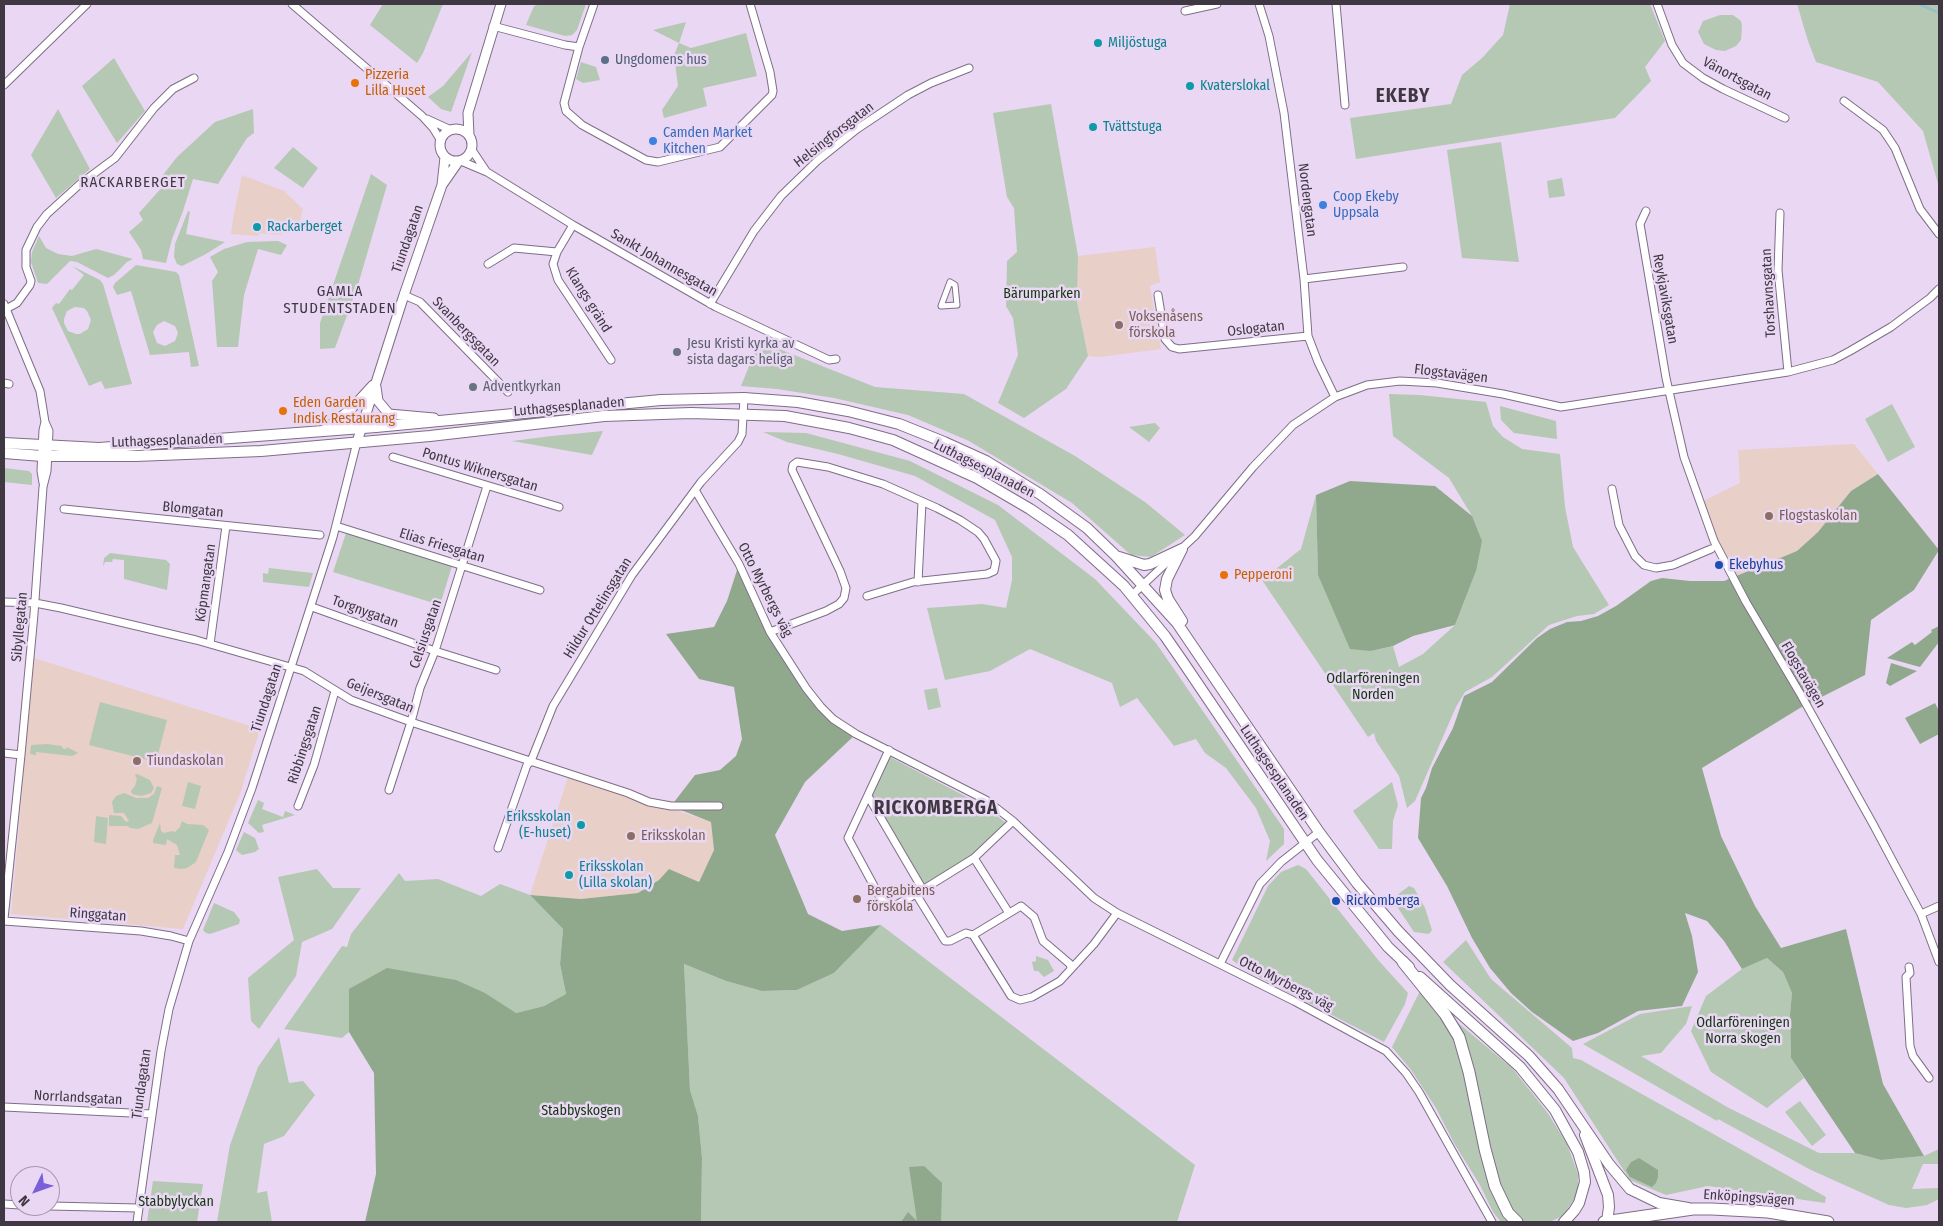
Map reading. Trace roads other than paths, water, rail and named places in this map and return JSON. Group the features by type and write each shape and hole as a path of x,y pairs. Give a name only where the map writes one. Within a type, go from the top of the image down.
{"main road":[{"name":"Luthagsesplanaden","path":"4,453 259,437 661,400 744,398 798,402 848,411 899,424 944,442 986,462 1040,494 1087,528 1144,584 1177,623 1319,832 1357,883 1398,931 1450,984 1529,1056 1558,1089 1609,1164 1630,1189 1659,1203 1693,1209"},
{"name":"Luthagsesplanaden","path":"4,443 45,451 136,456 261,451 604,416 691,412 785,416 848,428 893,440 976,478 1030,508 1068,535 1103,566 1131,596 1165,636 1305,843 1338,887 1403,962 1520,1067 1555,1110 1578,1152 1584,1172 1584,1188 1579,1203 1564,1222"},
{"path":"1116,556 1132,562 1150,564 1182,549"},
{"path":"1182,549 1167,579 1165,590 1168,599 1212,665 1223,690"},
{"path":"1403,962 1445,1014 1459,1038 1470,1072 1485,1149 1496,1186 1508,1213 1517,1222"},
{"name":"Luthagsesplanaden","path":"1578,1118 1608,1195 1609,1207 1606,1222"},
{"name":"Enköpingsvägen","path":"1606,1222 1693,1209 1768,1212 1828,1222"}],"street":[{"path":"4,86 87,4"},
{"path":"292,4 422,116 441,140"},
{"path":"469,135 461,130 453,130 444,134 440,149 445,157 450,161 459,162 470,155 472,150 473,144 469,135 468,113 501,4"},
{"path":"594,4 579,47 564,103 568,115 582,125 652,162 670,161 721,147 773,93 770,72 750,4"},
{"path":"1185,11 1218,4"},
{"name":"Nordengatan","path":"1259,4 1279,79 1304,279 1308,336 1335,397"},
{"path":"1336,4 1345,105"},
{"name":"Vänortsgatan","path":"1658,4 1672,45 1681,61 1703,78 1785,118"},
{"path":"493,26 579,47"},
{"name":"Helsingforsgatan","path":"710,304 754,231 781,196 817,160 857,129 908,95 969,68"},
{"path":"5,306 17,303 30,285 31,281 26,267 26,250 37,227 46,214 80,184 115,158 154,108 172,89 194,78"},
{"path":"1844,101 1883,130 1894,148 1920,209 1939,234"},
{"path":"453,130 468,113"},
{"path":"422,116 453,130"},
{"name":"Sankt Johannesgatan","path":"472,150 487,172"},
{"name":"Tiundagatan","path":"137,1222 169,1009 189,941 251,793 312,607 336,526 357,442 404,295 442,185 445,157"},
{"name":"Sankt Johannesgatan","path":"459,162 487,172 573,225 710,304 829,360 836,359"},
{"name":"Tiundagatan","path":"442,185 459,162"},
{"name":"Reykjaviksgatan","path":"1646,211 1640,224 1666,378 1670,391"},
{"name":"Torshavnsgatan","path":"1780,213 1778,270 1788,372"},
{"name":"Klangs gränd","path":"573,225 553,264 558,280 611,360"},
{"name":"Klangs gränd","path":"488,264 514,248 558,252"},
{"path":"1304,279 1403,267"},
{"path":"950,282 955,285 957,305 941,306 950,282"},
{"name":"Flogstavägen","path":"1131,596 1182,549 1283,435 1300,420 1335,397 1366,385 1400,381 1437,383 1562,407 1788,372 1833,360 1850,351 1891,327 1939,289"},
{"name":"Svanbergsgatan","path":"404,295 420,302 508,392"},
{"name":"Oslogatan","path":"1158,295 1166,339 1172,347 1178,349 1308,336"},
{"name":"Sibyllegatan","path":"4,920 35,604 45,451 50,431 45,422 40,391 5,306"},
{"path":"376,381 378,400 390,414 447,420"},
{"path":"323,431 351,409 376,381"},
{"name":"Flogstavägen","path":"1670,391 1684,457 1714,541 1726,566 1802,694 1921,914 1939,962"},
{"name":"Hildur Ottelinsgatan","path":"498,848 527,765 531,761 553,706 632,575 695,490 738,442 742,434 744,398"},
{"name":"Pontus Wiknersgatan","path":"393,457 560,507"},
{"path":"770,632 826,611 839,604 844,598 846,588 840,571 792,470 797,462 828,467 883,484 951,515 978,532 996,561 994,571 987,574 918,582 867,596"},
{"name":"Celsiusgatan","path":"389,790 420,688 435,651 488,486"},
{"path":"1612,489 1615,508 1623,533 1635,556 1644,565 1656,568 1673,565 1711,549"},
{"name":"Otto Myrbergs väg","path":"695,490 739,564 770,632 806,688 821,707 841,726 986,800 1013,821 1094,898 1117,913 1386,1050 1406,1073 1419,1092 1492,1222"},
{"path":"918,582 922,502"},
{"name":"Blomgatan","path":"64,509 320,535"},
{"name":"Köpmangatan","path":"210,644 226,526"},
{"name":"Elias Friesgatan","path":"336,526 540,590"},
{"name":"Geijersgatan","path":"4,602 62,608 210,644 291,667 304,671 335,692 351,700 411,722 608,784 649,802 671,806 719,806"},
{"name":"Torgnygatan","path":"312,607 435,651 496,670"},
{"name":"Ribbingsgatan","path":"298,806 314,765 335,692"},
{"path":"889,750 848,838 881,899 890,905 896,905 974,858 1013,821"},
{"path":"4,753 21,755"},
{"path":"868,796 945,941 950,941 966,934 973,935 1021,906 1034,917 1043,941 1070,964 1071,968"},
{"path":"1220,964 1260,884 1281,862 1319,832"},
{"path":"974,858 1009,913"},
{"path":"1921,914 1939,906"},
{"path":"973,935 1011,996 1020,1000 1032,997 1060,981 1094,944 1117,913"},
{"name":"Ringgatan","path":"4,920 141,931 189,941"},
{"path":"1909,967 1910,973 1906,977 1910,1046 1913,1056 1930,1078"},
{"name":"Norrlandsgatan","path":"4,1107 152,1114"},
{"path":"60,1206 138,1208"}],"waterway":[{"path":"1919,4 1939,13"}],"place":[{"name":"Miljöstuga","path":"1098,43"},
{"name":"Ungdomens hus","path":"605,60"},
{"name":"Pizzeria Lilla Huset","path":"355,83"},
{"name":"Kvaterslokal","path":"1190,86"},
{"name":"Tvättstuga","path":"1093,127"},
{"name":"Camden Market Kitchen","path":"653,141"},
{"name":"Coop Ekeby Uppsala","path":"1323,205"},
{"name":"Rackarberget","path":"257,227"},
{"name":"Voksenåsens förskola","path":"1119,325"},
{"name":"Jesu Kristi kyrka av sista dagars heliga","path":"677,352"},
{"name":"Adventkyrkan","path":"473,387"},
{"name":"Eden Garden Indisk Restaurang","path":"283,411"},
{"name":"Flogstaskolan","path":"1769,516"},
{"name":"Ekebyhus","path":"1719,565"},
{"name":"Pepperoni","path":"1224,575"},
{"name":"Tiundaskolan","path":"137,761"},
{"name":"Eriksskolan (E-huset)","path":"581,825"},
{"name":"Eriksskolan","path":"631,836"},
{"name":"Eriksskolan (Lilla skolan)","path":"569,875"},
{"name":"Bergabitens förskola","path":"857,899"},
{"name":"Rickomberga","path":"1336,901"}],"district":[{"name":"EKEBY","path":"1403,97"},
{"name":"RACKARBERGET","path":"133,183"},
{"name":"GAMLA STUDENTSTADEN","path":"340,300"},
{"name":"RICKOMBERGA","path":"936,809"}],"park label":[{"name":"Bärumparken","path":"1042,294"},
{"name":"Odlarföreningen Norden","path":"1373,688"},
{"name":"Odlarföreningen Norra skogen","path":"1743,1032"},
{"name":"Stabbyskogen","path":"581,1111"},
{"name":"Stabbylyckan","path":"176,1202"}]}
